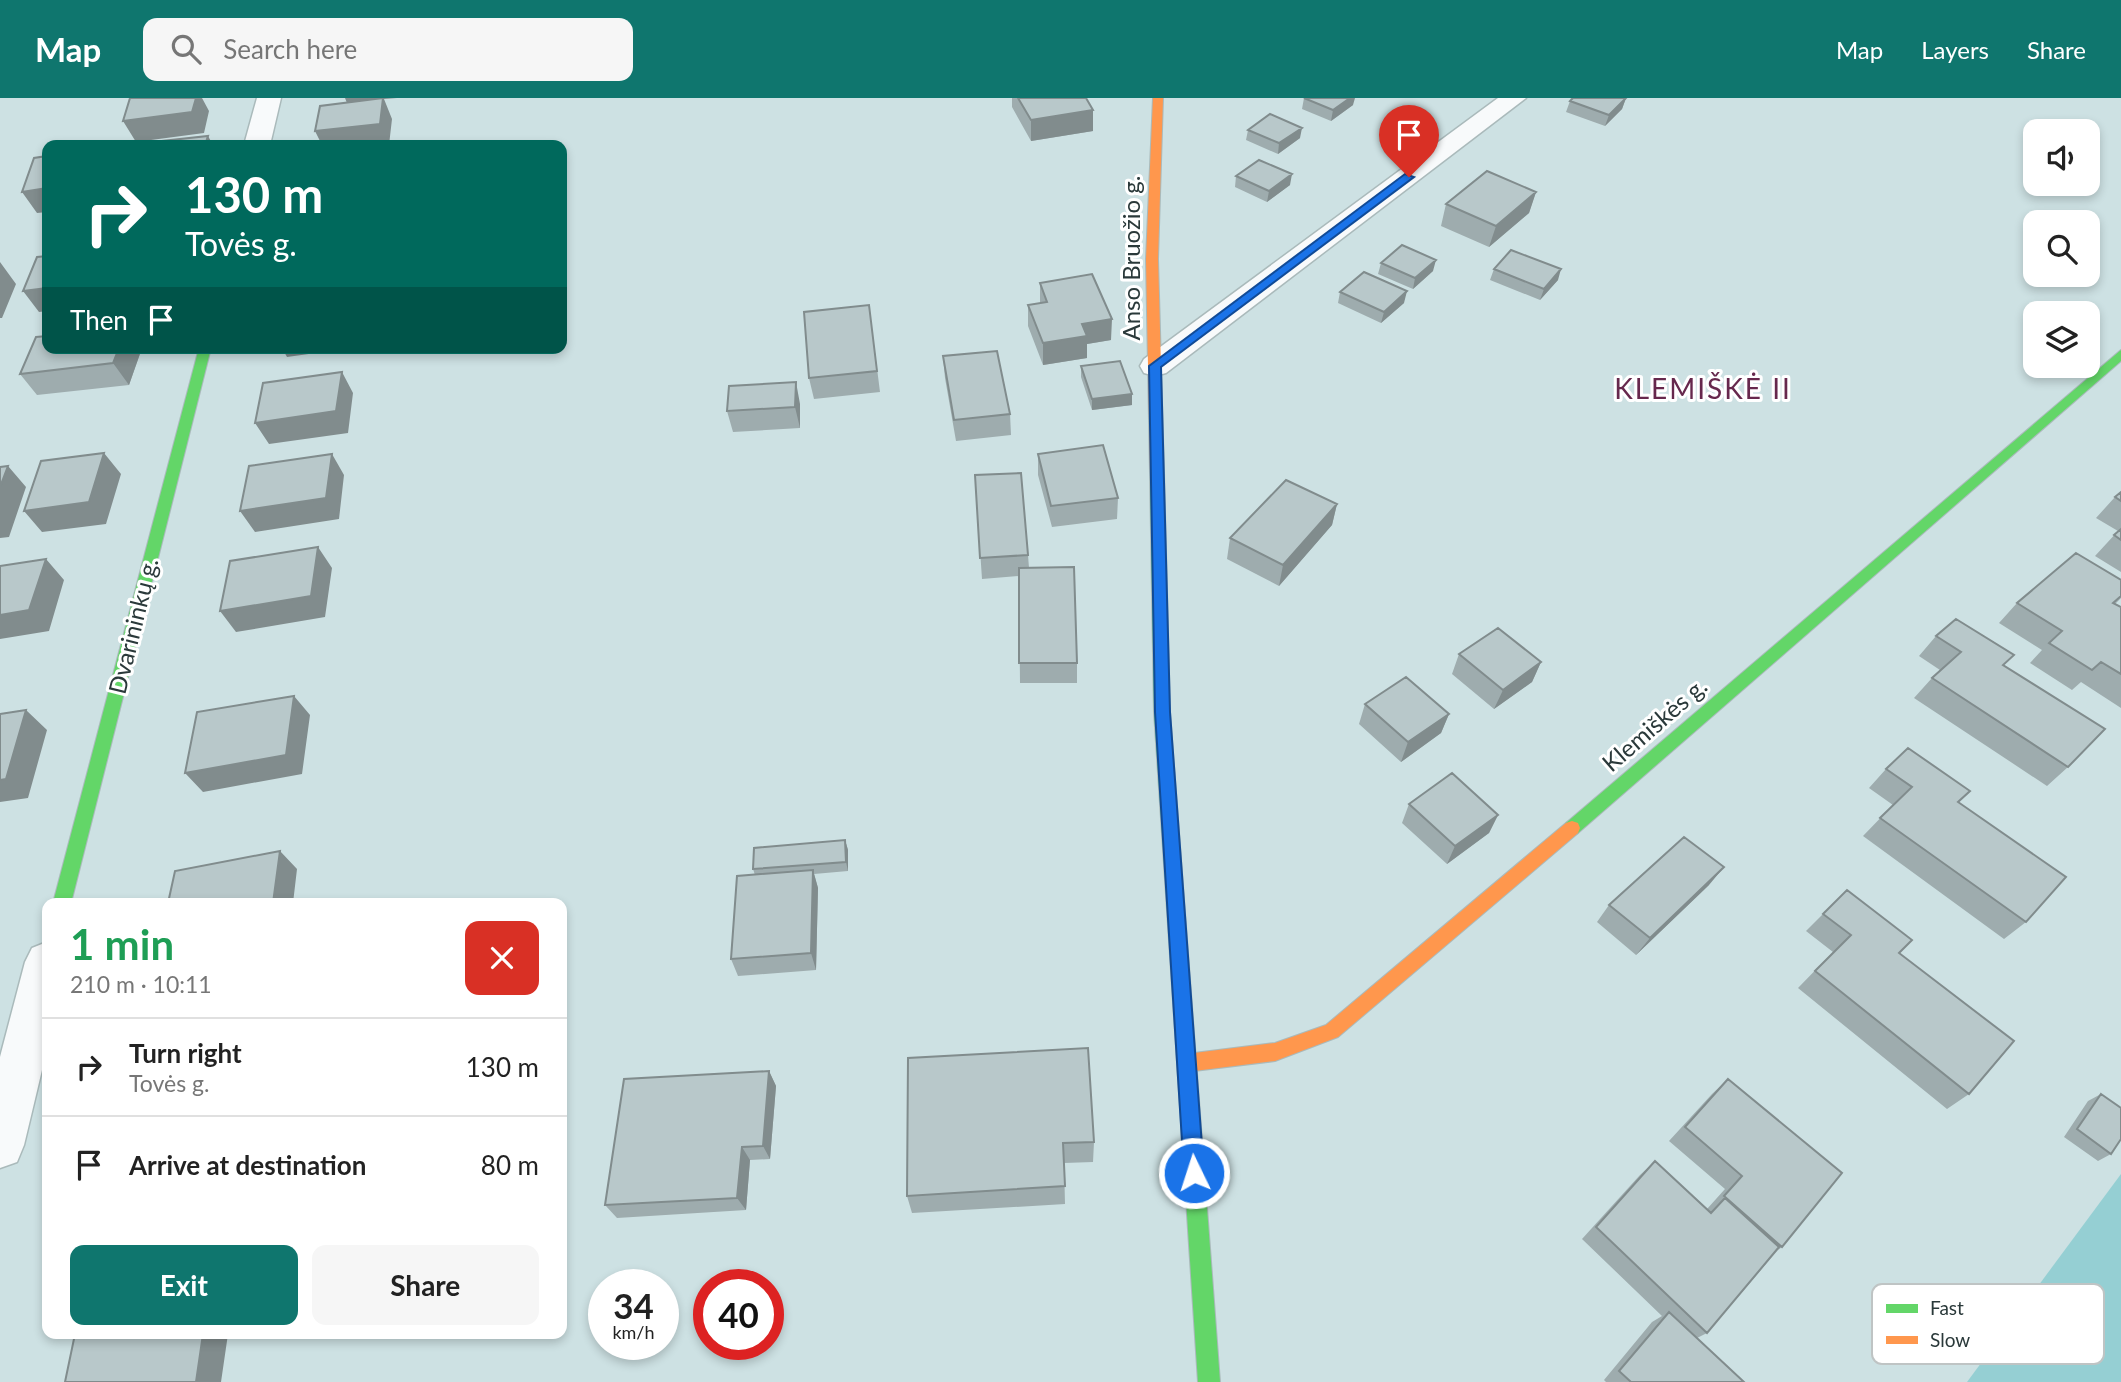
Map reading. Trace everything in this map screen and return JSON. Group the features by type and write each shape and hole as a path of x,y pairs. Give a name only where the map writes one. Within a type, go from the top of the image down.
{"street":[{"path":"258,140 269,98"},
{"name":"Anso Bruožio g.","path":"1158,98 1152,259 1163,712 1209,1382"},
{"path":"1155,366 1514,98"},
{"name":"Dvarininkų g.","path":"63,898 203,354"},
{"name":"Klemiškės g.","path":"1186,1063 1230,1061 1279,1050 1327,1033 1374,998 2121,354"},
{"path":"0,1146 42,982"}],"shaded area":[{"path":"2121,1174 2121,1382 1967,1382 1980,1364 2104,1364 2104,1284 2040,1284"}],"building":[{"path":"130,98 196,98 192,112 123,121"},
{"path":"383,98 380,124 315,131 320,106"},
{"path":"1018,98 1086,98 1093,110 1031,120"},
{"path":"1304,98 1350,98 1333,110"},
{"path":"1573,98 1626,98 1609,115 1570,101"},
{"path":"1270,114 1302,128 1279,143 1248,130"},
{"path":"208,136 207,140 171,140"},
{"path":"42,157 42,189 22,192 34,158"},
{"path":"1259,160 1292,174 1269,191 1236,176"},
{"path":"1487,171 1536,192 1496,226 1446,204"},
{"path":"1402,245 1436,260 1415,278 1381,263"},
{"path":"1511,250 1561,269 1544,289 1494,269"},
{"path":"42,256 42,289 23,291 37,257"},
{"path":"1364,272 1407,291 1384,312 1340,292"},
{"path":"1092,274 1112,319 1082,324 1087,336 1043,343 1028,305 1047,302 1040,283"},
{"path":"869,305 877,371 809,378 804,312"},
{"path":"42,336 42,354 117,354 113,363 20,374 36,337"},
{"path":"997,351 1010,414 954,420 943,356"},
{"path":"1120,361 1132,394 1092,399 1081,366"},
{"path":"342,372 336,411 255,423 263,383"},
{"path":"796,382 795,407 727,411 729,386"},
{"path":"1103,445 1118,498 1051,506 1038,454"},
{"path":"104,453 89,502 24,511 41,461"},
{"path":"332,454 326,498 240,511 249,466"},
{"path":"8,466 0,487 0,467"},
{"path":"1021,473 1028,555 980,558 975,475"},
{"path":"1286,480 1337,504 1283,565 1230,538"},
{"path":"2121,529 2121,540 2114,535"},
{"path":"318,547 311,596 220,611 230,561"},
{"path":"2076,553 2121,580 2121,596 2113,603 2121,607 2121,674 2101,662 2092,670 2049,643 2062,631 2017,603"},
{"path":"46,559 29,610 0,615 0,566"},
{"path":"1074,567 1077,663 1019,663 1019,568"},
{"path":"1956,619 2014,655 2003,665 2105,729 2068,767 1932,678 1961,652 1936,636"},
{"path":"1498,628 1541,662 1503,690 1459,654"},
{"path":"1406,677 1449,714 1408,742 1365,704"},
{"path":"294,696 286,755 185,773 197,712"},
{"path":"26,710 6,779 0,780 0,714"},
{"path":"1908,748 1970,791 1958,802 2066,877 2026,922 1880,818 1912,787 1886,769"},
{"path":"1452,773 1498,815 1455,846 1409,804"},
{"path":"1684,837 1724,867 1650,938 1609,905"},
{"path":"845,840 846,862 753,869 754,848"},
{"path":"280,851 274,898 169,898 175,871"},
{"path":"813,870 811,953 731,959 737,876"},
{"path":"1847,890 1912,940 1899,953 2014,1041 1969,1094 1815,971 1851,935 1823,914"},
{"path":"1088,1048 1094,1142 1063,1143 1065,1186 907,1196 908,1058"},
{"path":"769,1071 763,1146 742,1147 737,1198 605,1205 624,1079"},
{"path":"1728,1079 1842,1173 1782,1247 1724,1196 1742,1176 1685,1127"},
{"path":"2101,1094 2121,1108 2121,1139 2111,1154 2077,1129"},
{"path":"1655,1161 1711,1213 1725,1198 1779,1247 1707,1333 1596,1227"},
{"path":"1669,1312 1744,1382 1631,1382 1619,1371"},
{"path":"74,1339 202,1339 196,1382 65,1382"}],"traffic: fast":[{"path":"63,898 203,354"},
{"path":"1572,828 2121,354"},
{"path":"1157,473 1162,712 1209,1382"}],"traffic: slow":[{"path":"1157,473 1152,259 1158,98"},
{"path":"1186,1063 1275,1052 1332,1031 1572,828"}],"district":[{"name":"KLEMIŠKĖ II","path":"1703,389"}],"route":[{"path":"1194,1173 1163,712 1155,366 1409,177"}]}
